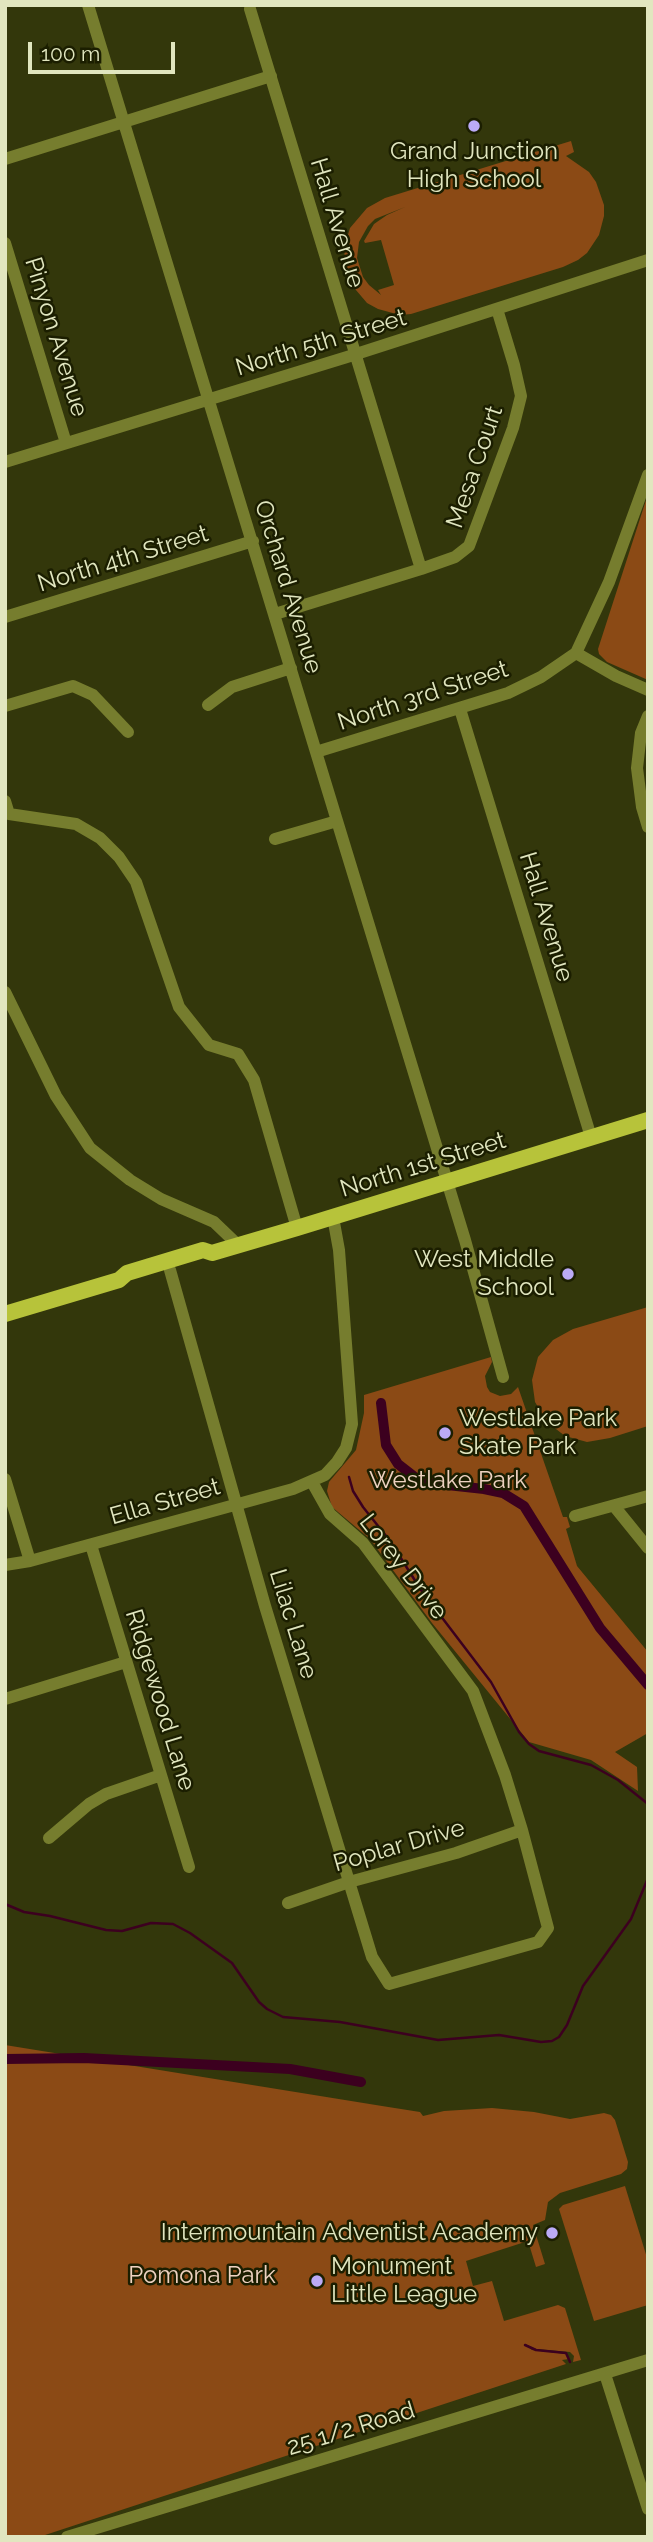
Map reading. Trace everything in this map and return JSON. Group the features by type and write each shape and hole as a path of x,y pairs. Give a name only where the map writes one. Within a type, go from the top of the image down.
{"main road":[{"name":"North 1st Street","path":"5,1314 119,1279 127,1273 204,1250 212,1252 297,1228 648,1120"},
{"name":"North 1st Street","path":"119,1279 130,1281 205,1260 212,1252"}],"street":[{"name":"Orchard Avenue","path":"88,5 338,821 503,1377"},
{"name":"Hall Avenue","path":"250,9 421,569"},
{"path":"5,159 271,76"},
{"name":"Pinyon Avenue","path":"5,243 66,443"},
{"name":"North 5th Street","path":"5,462 356,354 648,260"},
{"name":"Mesa Court","path":"421,569 455,556 469,546 513,428 521,396 497,309"},
{"path":"648,475 609,582 576,653 648,690"},
{"name":"North 4th Street","path":"5,617 253,541"},
{"path":"275,614 421,569"},
{"name":"North 3rd Street","path":"316,752 508,693 541,677 576,653"},
{"path":"208,705 232,687 291,668"},
{"path":"5,706 73,686 93,695 128,732"},
{"name":"Hall Avenue","path":"460,709 591,1137"},
{"path":"648,716 641,733 637,768 642,807 648,827"},
{"path":"6,810 76,824 100,838 125,865 136,882 179,1007 209,1045 238,1054 254,1080 297,1228"},
{"path":"275,839 338,821"},
{"path":"5,992 56,1097 90,1148 130,1180 161,1199 214,1222 238,1245"},
{"path":"312,1482 325,1475 337,1462 346,1448 352,1424 339,1250 333,1217"},
{"name":"Lilac Lane","path":"170,1270 235,1504 372,1957 389,1984"},
{"path":"5,1479 30,1561"},
{"name":"Ella Street","path":"5,1565 91,1545 312,1482"},
{"name":"Lorey Drive","path":"312,1482 330,1514 363,1543 473,1691 505,1775 548,1928 538,1942 389,1984"},
{"path":"575,1516 648,1496"},
{"path":"614,1506 648,1548"},
{"name":"Ridgewood Lane","path":"91,1545 189,1867"},
{"path":"5,1699 126,1662"},
{"path":"49,1838 89,1804 106,1794 161,1775"},
{"name":"Poplar Drive","path":"288,1903 349,1882 456,1853 522,1830"},
{"name":"25 1/2 Road","path":"67,2537 648,2360"},
{"path":"605,2374 648,2509"}],"green space":[{"path":"571,141 574,152 566,156 589,172 596,182 604,205 604,216 599,235 587,253 578,260 411,314 400,315 367,303 350,283 346,271 344,248 350,228 367,208 385,198","holes":["405,207 374,224 364,241 381,240 394,285 378,290 381,295 363,277 357,258 359,242 368,226 375,219"]},
{"path":"648,494 648,680 607,662 598,649"},
{"path":"648,1307 648,1426 587,1442 565,1436 547,1422 535,1402 532,1380 538,1357 553,1340 573,1329"},
{"name":"Westlake Park","path":"491,1357 492,1362 485,1376 487,1387 490,1392 500,1396 511,1394 518,1387 563,1517 567,1517 570,1527 566,1529 577,1566 648,1652 648,1733 615,1752 637,1767 638,1791 591,1760 529,1742 432,1623 370,1539 332,1507 327,1491 329,1482 356,1450 364,1413 364,1395"},
{"name":"Pomona Park","path":"5,2045 420,2112 423,2116 444,2111 492,2108 570,2119 604,2113 611,2115 628,2162 627,2169 621,2174 560,2193 548,2202 545,2220 533,2225 545,2264 536,2267 528,2241 466,2261 473,2286 492,2281 504,2321 558,2305 565,2308 581,2360 573,2362 574,2356 570,2352 536,2349 525,2344 532,2350 566,2354 569,2359 562,2360 566,2364 39,2537 5,2537"},
{"path":"625,2186 648,2261 648,2305 594,2321 559,2209 563,2205"}],"waterway":[{"path":"381,1403 386,1445 398,1464 416,1478 429,1483 503,1493 524,1506 600,1628 648,1685"},
{"path":"349,1477 353,1491 363,1507 390,1541 421,1590 491,1682 519,1732 529,1744 539,1751 591,1765 618,1780 648,1804"},
{"path":"5,1904 24,1912 106,1930 122,1931 151,1923 173,1924 232,1963 259,2002 283,2017 340,2022 438,2040 499,2035 541,2042 559,2037 567,2025 583,1986 631,1919 648,1878"},
{"path":"5,2059 84,2058 290,2069 361,2082"},
{"path":"525,2345 536,2350 566,2353 570,2362"}],"place":[{"name":"Grand Junction High School","path":"474,126"},
{"name":"West Middle School","path":"568,1274"},
{"name":"Westlake Park Skate Park","path":"445,1433"},
{"name":"Intermountain Adventist Academy","path":"552,2233"},
{"name":"Monument Little League","path":"317,2281"}]}
